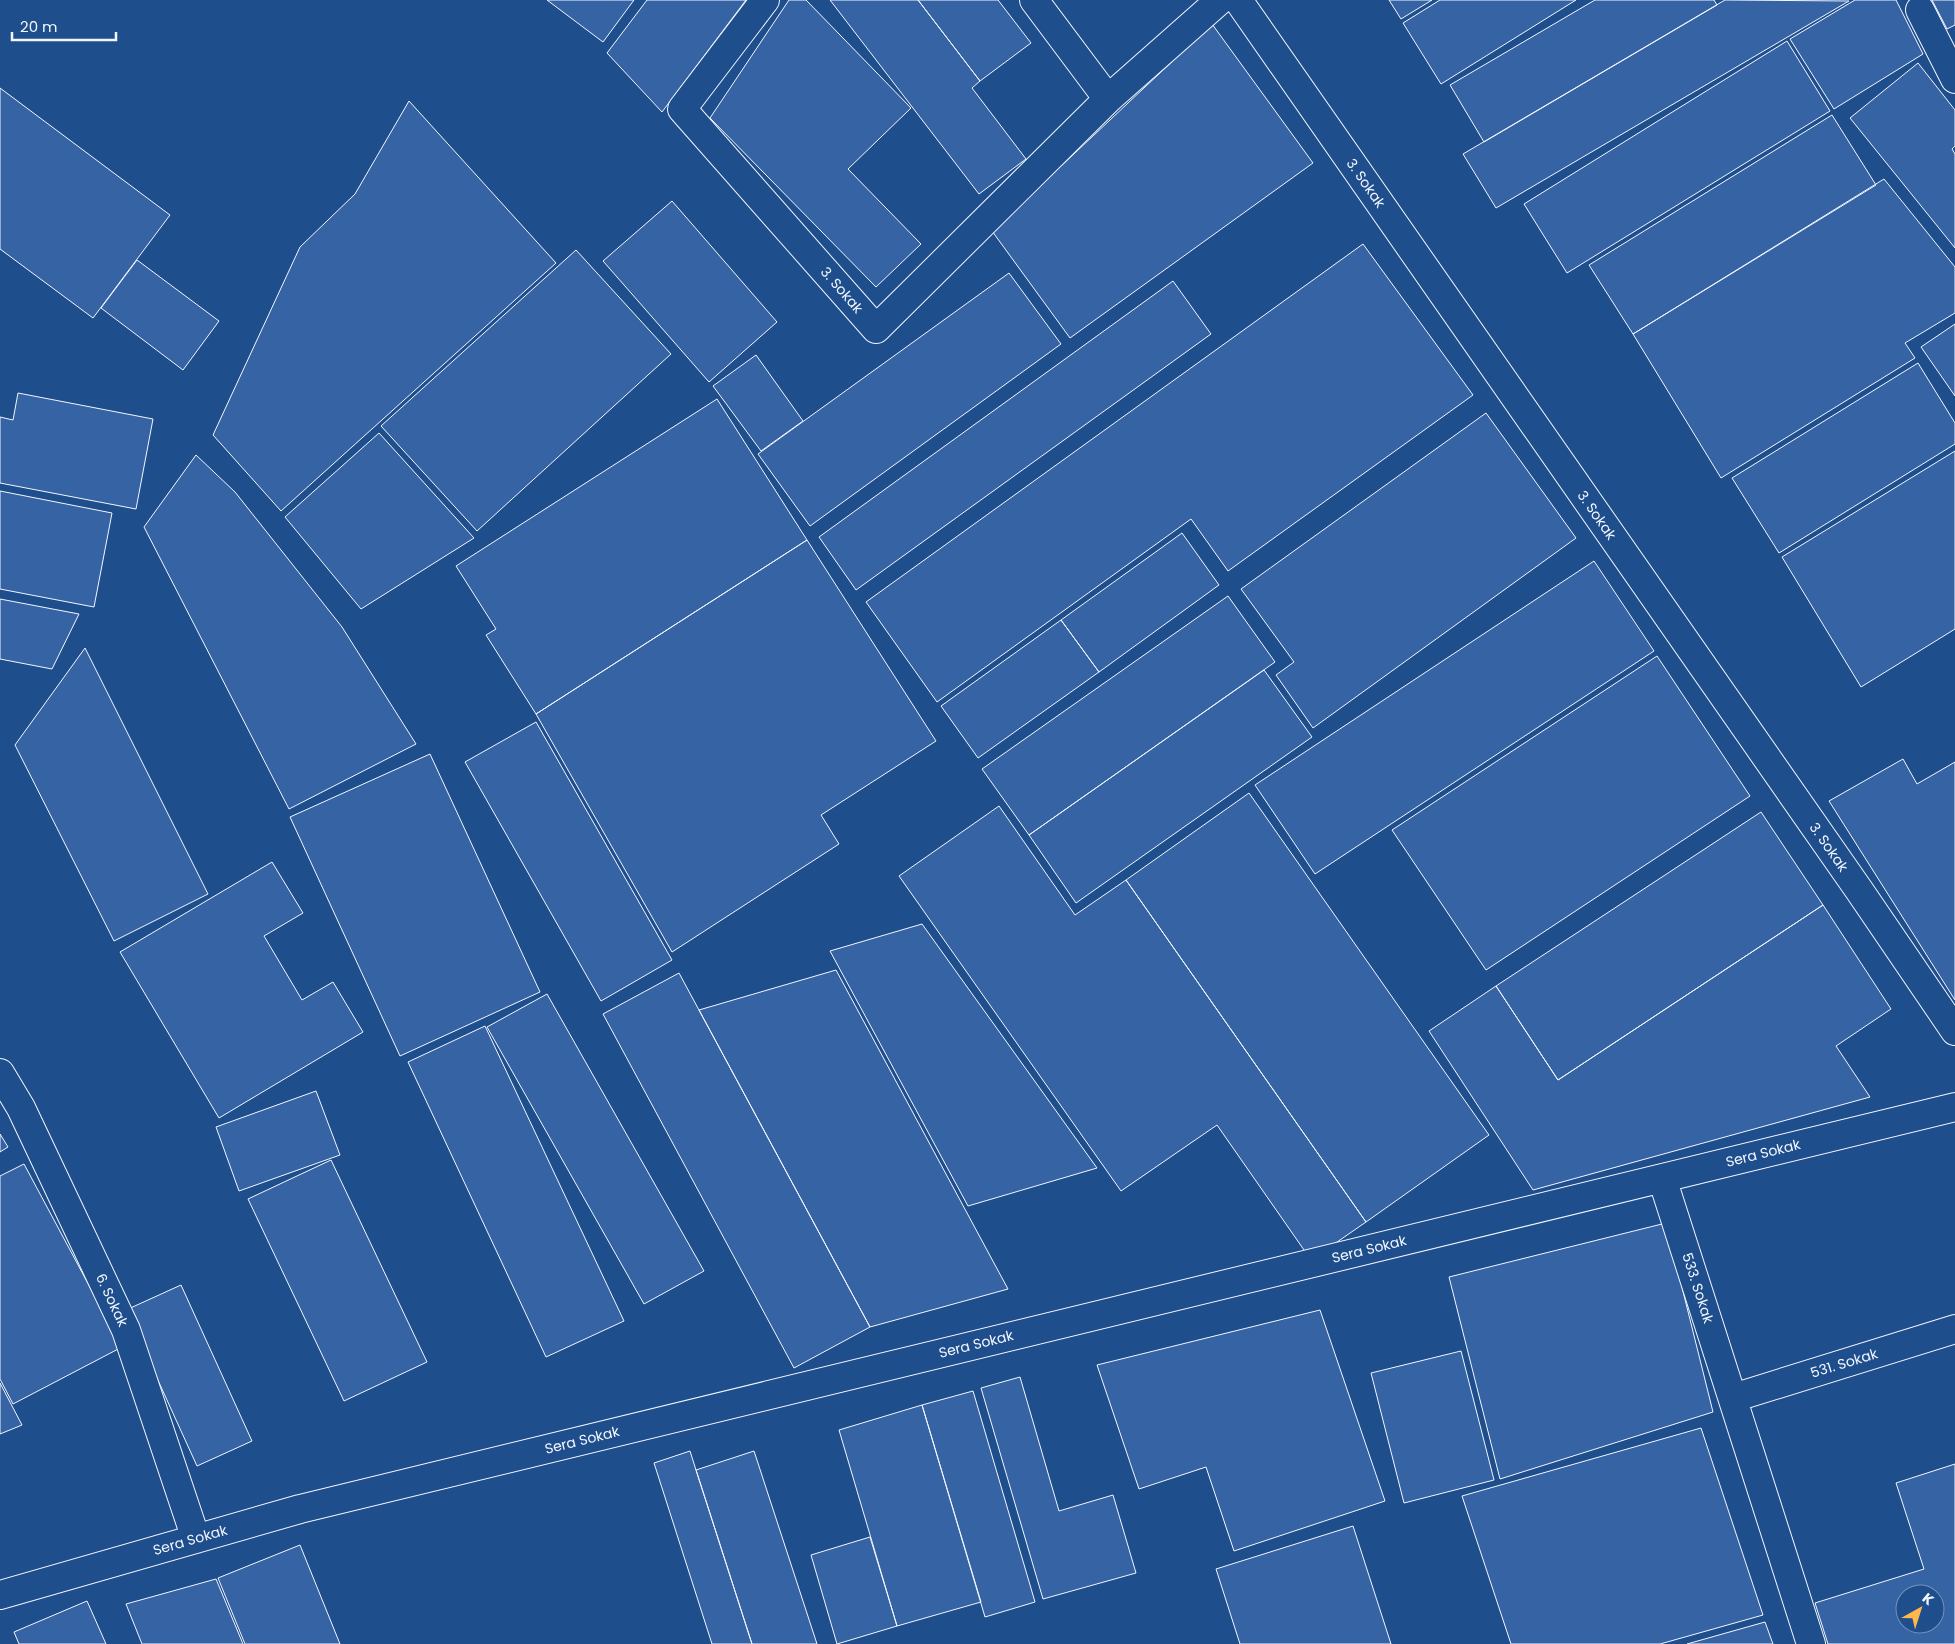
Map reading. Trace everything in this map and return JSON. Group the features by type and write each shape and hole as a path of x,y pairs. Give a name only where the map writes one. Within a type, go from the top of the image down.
{"street":[{"name":"3. Sokak","path":"765,0 682,109 876,329 1108,99 1220,0"},
{"path":"1034,0 1108,99"},
{"name":"3. Sokak","path":"1238,0 1955,1031"},
{"path":"1920,10 1955,79"},
{"name":"6. Sokak","path":"0,1073 21,1108 126,1330 196,1539"},
{"name":"Sera Sokak","path":"0,1595 300,1508 1955,1107"},
{"name":"533. Sokak","path":"1662,1178 1811,1644"},
{"name":"531. Sokak","path":"1733,1398 1955,1329"}],"building":[{"path":"547,0 634,0 603,42"},
{"path":"647,0 746,0 662,112 607,53"},
{"path":"789,0 806,0 911,108 848,169 921,244 876,287 710,118"},
{"path":"830,0 918,0 980,81 972,88 1026,159 979,194"},
{"path":"918,0 998,0 1031,43 980,81"},
{"path":"1389,0 1432,0 1401,19"},
{"path":"1440,0 1576,0 1441,84 1403,23"},
{"path":"1595,0 1714,0 1717,5 1484,142 1450,85"},
{"path":"1725,0 1849,1 1496,208 1463,154"},
{"path":"1855,0 1896,0 1923,54 1834,109 1790,39"},
{"path":"1932,0 1955,0 1955,25 1947,29"},
{"path":"1212,24 1313,163 1070,338 992,231"},
{"path":"1787,41 1830,111 1567,273 1524,204"},
{"path":"1918,63 1955,110 1955,146 1952,149 1955,154 1955,248 1850,118"},
{"path":"0,88 170,215 93,318 0,249"},
{"path":"409,101 556,263 281,511 213,435 300,247 355,194"},
{"path":"1832,115 1876,185 1633,334 1589,265"},
{"path":"1884,179 1955,267 1955,313 1905,343 1915,358 1721,478 1633,334"},
{"path":"672,201 777,322 709,382 603,261"},
{"path":"1363,244 1473,395 1228,571 1191,519 937,702 866,602"},
{"path":"576,250 671,354 477,531 381,426"},
{"path":"137,260 219,321 183,370 101,308"},
{"path":"1009,273 1061,344 810,526 758,454"},
{"path":"1173,281 1211,334 856,590 819,537"},
{"path":"1955,324 1955,396 1921,347"},
{"path":"756,355 803,421 761,451 713,386"},
{"path":"1918,363 1955,423 1955,444 1779,553 1732,478"},
{"path":"18,393 153,419 136,509 0,483 0,417 13,420"},
{"path":"717,399 807,540 536,714 486,635 496,629 456,566"},
{"path":"1486,413 1576,538 1313,728 1276,675 1294,662 1241,589"},
{"path":"379,433 474,538 361,609 285,517"},
{"path":"1955,451 1955,629 1861,687 1782,557"},
{"path":"196,455 235,492 342,627 416,744 289,809 144,527"},
{"path":"0,491 112,513 94,607 0,589"},
{"path":"1182,533 1219,585 1099,672 1061,620"},
{"path":"807,540 936,741 821,815 839,844 672,952 536,714"},
{"path":"1594,561 1654,651 1315,874 1255,785"},
{"path":"1228,596 1275,662 1029,835 982,769"},
{"path":"0,599 79,614 52,669 0,659"},
{"path":"1061,620 1099,672 978,758 941,706"},
{"path":"85,648 208,894 114,941 15,745"},
{"path":"1657,656 1750,796 1486,970 1392,830"},
{"path":"1264,670 1312,737 1076,903 1029,835"},
{"path":"536,722 672,960 601,1001 465,762"},
{"path":"430,754 540,992 400,1056 290,817"},
{"path":"1903,759 1917,784 1955,762 1955,1000 1829,801"},
{"path":"1249,793 1489,1135 1366,1222 1126,880"},
{"path":"999,806 1075,915 1126,880 1366,1222 1311,1260 1217,1125 1121,1191 899,876"},
{"path":"1761,812 1823,905 1558,1080 1496,986"},
{"path":"272,862 303,913 264,936 302,1000 333,982 363,1032 219,1118 120,952"},
{"path":"1823,905 1891,1009 1836,1046 1870,1097 1533,1190 1429,1031 1496,986 1558,1080"},
{"path":"922,924 1097,1168 968,1206 830,951"},
{"path":"836,970 1008,1289 870,1327 699,1010"},
{"path":"679,973 870,1327 794,1368 603,1014"},
{"path":"547,994 704,1271 644,1304 487,1027"},
{"path":"485,1026 624,1321 546,1357 408,1062"},
{"path":"316,1091 340,1155 239,1191 216,1127"},
{"path":"0,1134 8,1147 0,1152"},
{"path":"331,1160 427,1362 344,1401 248,1199"},
{"path":"24,1164 122,1347 13,1404 0,1379 0,1176"},
{"path":"1666,1223 1713,1412 1500,1479 1449,1277"},
{"path":"181,1285 252,1441 197,1466 126,1310"},
{"path":"1320,1310 1385,1501 1234,1551 1206,1467 1139,1489 1097,1365"},
{"path":"1461,1351 1494,1480 1404,1503 1371,1373"},
{"path":"1020,1377 1059,1511 1113,1495 1136,1573 1043,1599 981,1388"},
{"path":"0,1383 22,1425 0,1434"},
{"path":"973,1391 1035,1602 985,1617 922,1405"},
{"path":"922,1405 981,1602 897,1626 839,1430"},
{"path":"1701,1428 1763,1615 1660,1644 1511,1644 1462,1496"},
{"path":"690,1451 752,1644 712,1644 654,1463"},
{"path":"754,1451 817,1644 752,1644 696,1470"},
{"path":"1955,1464 1955,1644 1828,1644 1815,1603 1924,1569 1896,1483"},
{"path":"1353,1526 1391,1644 1240,1644 1216,1569"},
{"path":"870,1537 897,1626 837,1644 811,1555"},
{"path":"300,1545 340,1644 245,1644 218,1578"},
{"path":"216,1579 243,1644 142,1644 126,1604"},
{"path":"87,1601 106,1644 19,1644 14,1632"},
{"path":"1765,1622 1773,1644 1687,1644"}]}
